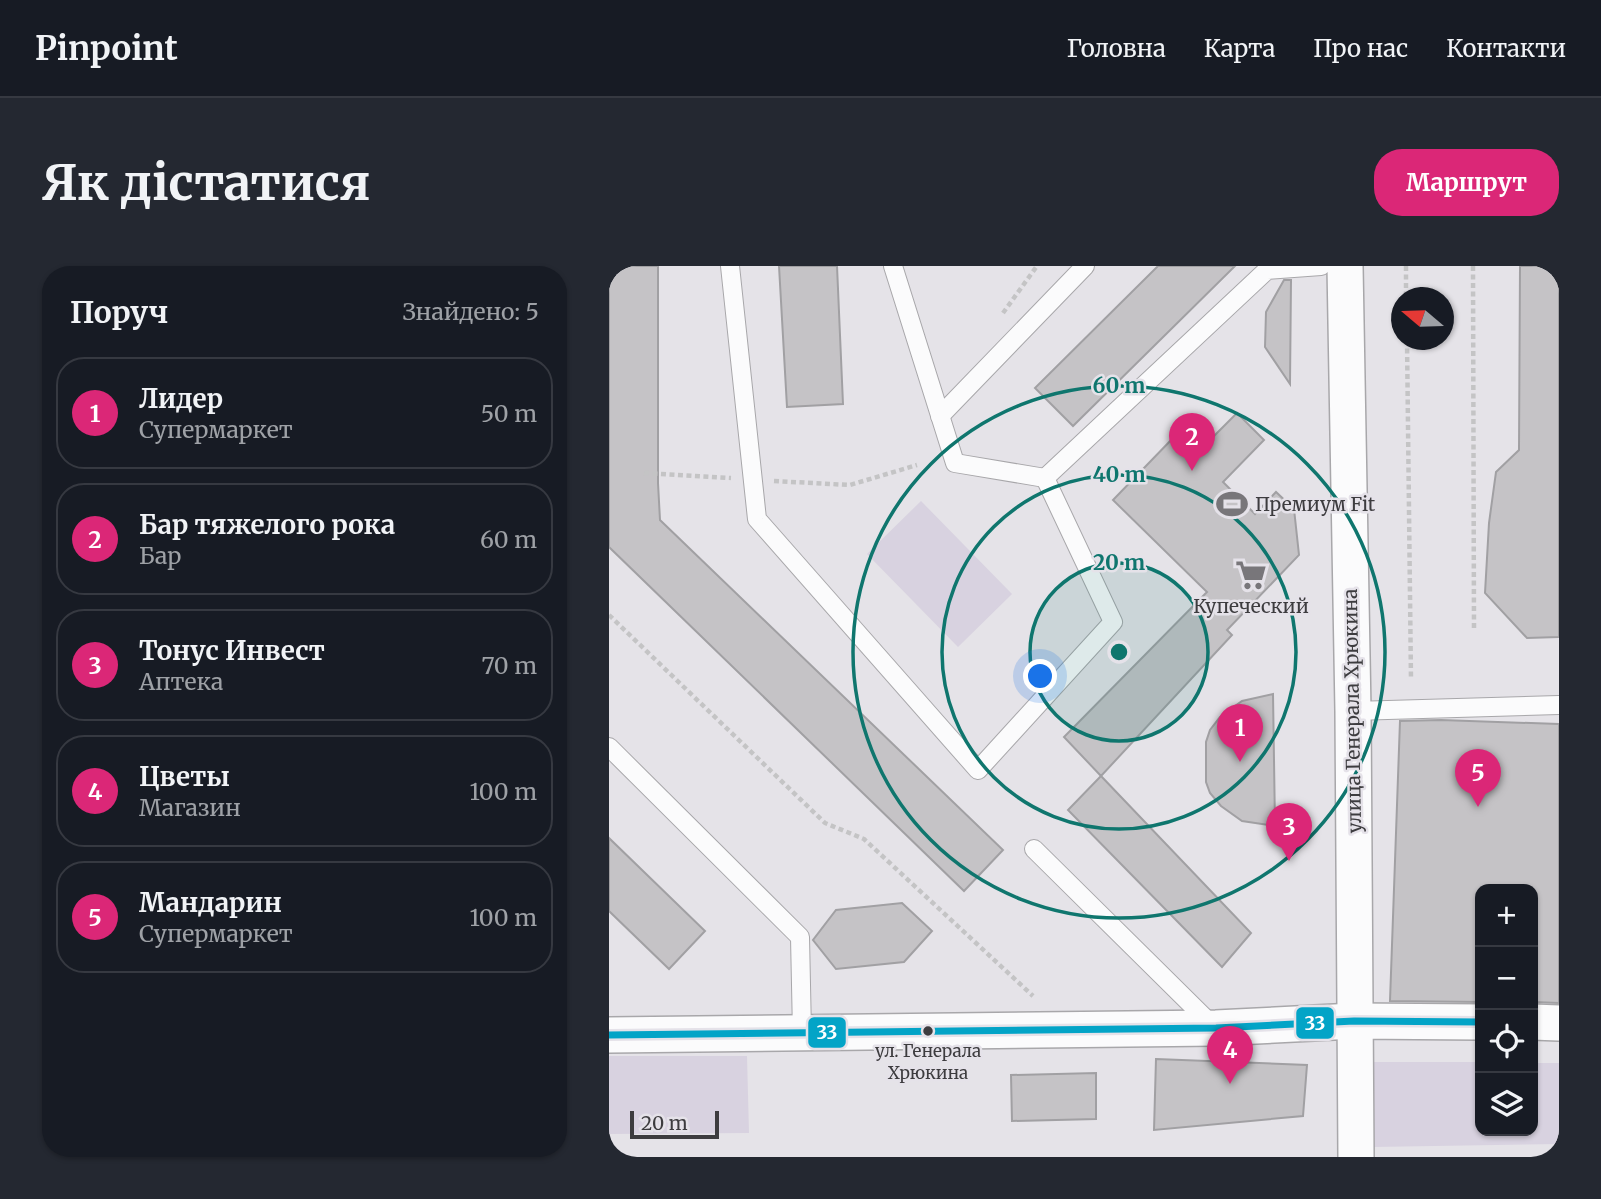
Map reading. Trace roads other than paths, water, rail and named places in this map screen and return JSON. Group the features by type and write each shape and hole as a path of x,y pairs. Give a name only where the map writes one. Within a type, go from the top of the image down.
{"street":[{"name":"улица Генерала Хрюкина","path":"1345,266 1353,711 1356,1157"},
{"path":"609,1035 1216,1028 1354,1021 1475,1022"},
{"path":"1538,1022 1559,1023"}],"lane":[{"path":"730,266 757,519 978,770 1113,622 1045,478"},
{"path":"893,266 955,463 1045,478"},
{"path":"940,416 1085,266"},
{"path":"1045,478 1266,270 1321,266"},
{"path":"1353,711 1559,705"},
{"path":"609,747 800,937 802,1032"},
{"path":"1034,849 1216,1028"}],"place":[{"name":"Бар тяжелого рока","path":"1192,471"},
{"name":"Премиум Fit","path":"1232,504"},
{"name":"Купеческий","path":"1251,575"},
{"name":"Лидер","path":"1240,762"},
{"name":"Мандарин","path":"1478,807"},
{"name":"Тонус Инвест","path":"1289,861"},
{"name":"ул. Генерала Хрюкина","path":"928,1031"},
{"name":"Цветы","path":"1230,1084"}]}
